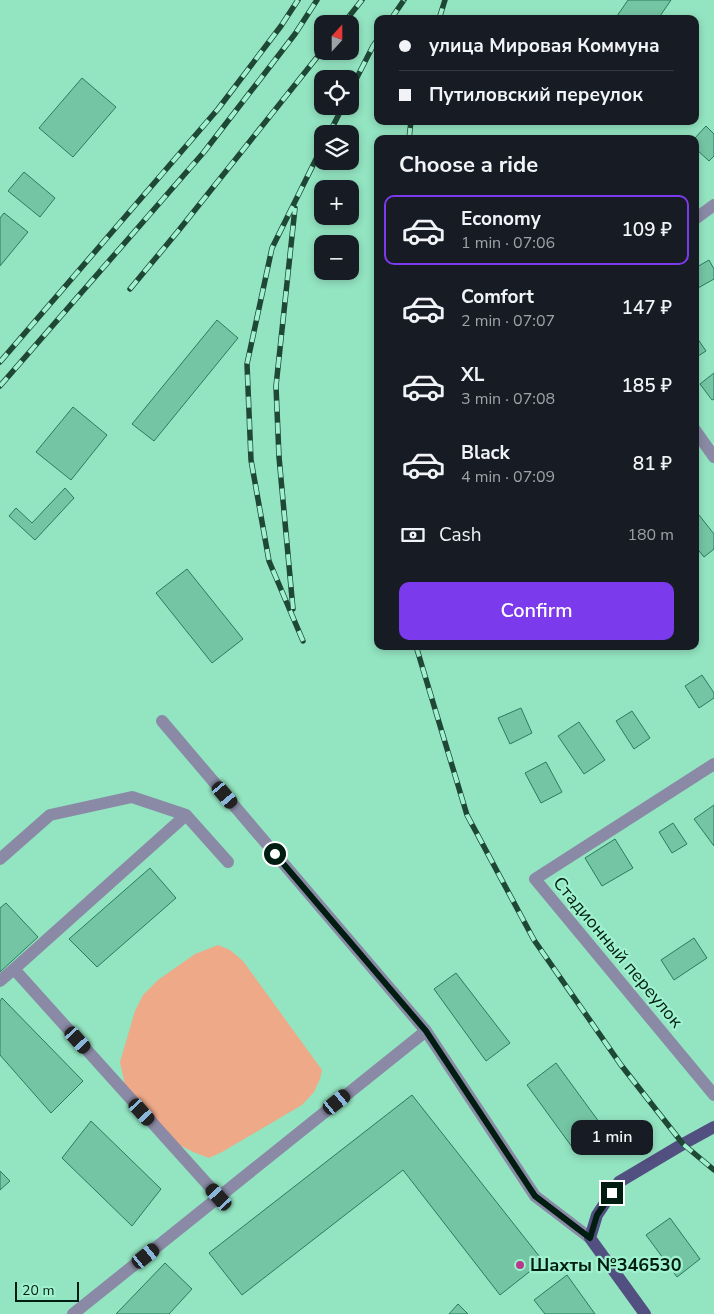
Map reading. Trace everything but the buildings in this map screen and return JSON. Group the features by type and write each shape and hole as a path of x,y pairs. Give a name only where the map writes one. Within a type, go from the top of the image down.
{"main road":[{"path":"645,1314 590,1238 597,1215 619,1182 714,1127"}],"street":[{"path":"699,216 714,205"},
{"path":"699,436 714,457"},
{"path":"162,721 426,1031 535,1196 590,1238"},
{"name":"Стадионный переулок","path":"714,764 535,879 714,1095"},
{"path":"0,859 50,815 132,797 186,814 228,862"},
{"path":"0,981 186,814"},
{"path":"14,969 219,1197"},
{"path":"73,1314 426,1031"}],"shaded area":[{"path":"218,945 230,950 243,961 322,1070 314,1092 302,1105 209,1158 172,1141 125,1085 120,1062 135,1011 143,995 158,980 195,954"}],"railway":[{"path":"0,362 218,109 281,26 298,0"},
{"path":"0,386 204,152 295,34 317,0"},
{"path":"350,15 362,0"},
{"path":"394,15 404,0"},
{"path":"440,15 445,0"},
{"path":"359,73 374,45"},
{"path":"130,289 315,60"},
{"path":"334,125 338,115"},
{"path":"409,135 411,125"},
{"path":"303,641 269,561 251,460 247,364 272,248 314,163"},
{"path":"293,609 279,457 276,386 295,208"},
{"path":"417,650 467,815 534,940 621,1065 683,1144 714,1170"}],"place":[{"name":"Шахты №346530","path":"520,1265"}],"route":[{"path":"275,854 426,1031 535,1196 590,1238 597,1215 612,1193"}]}
